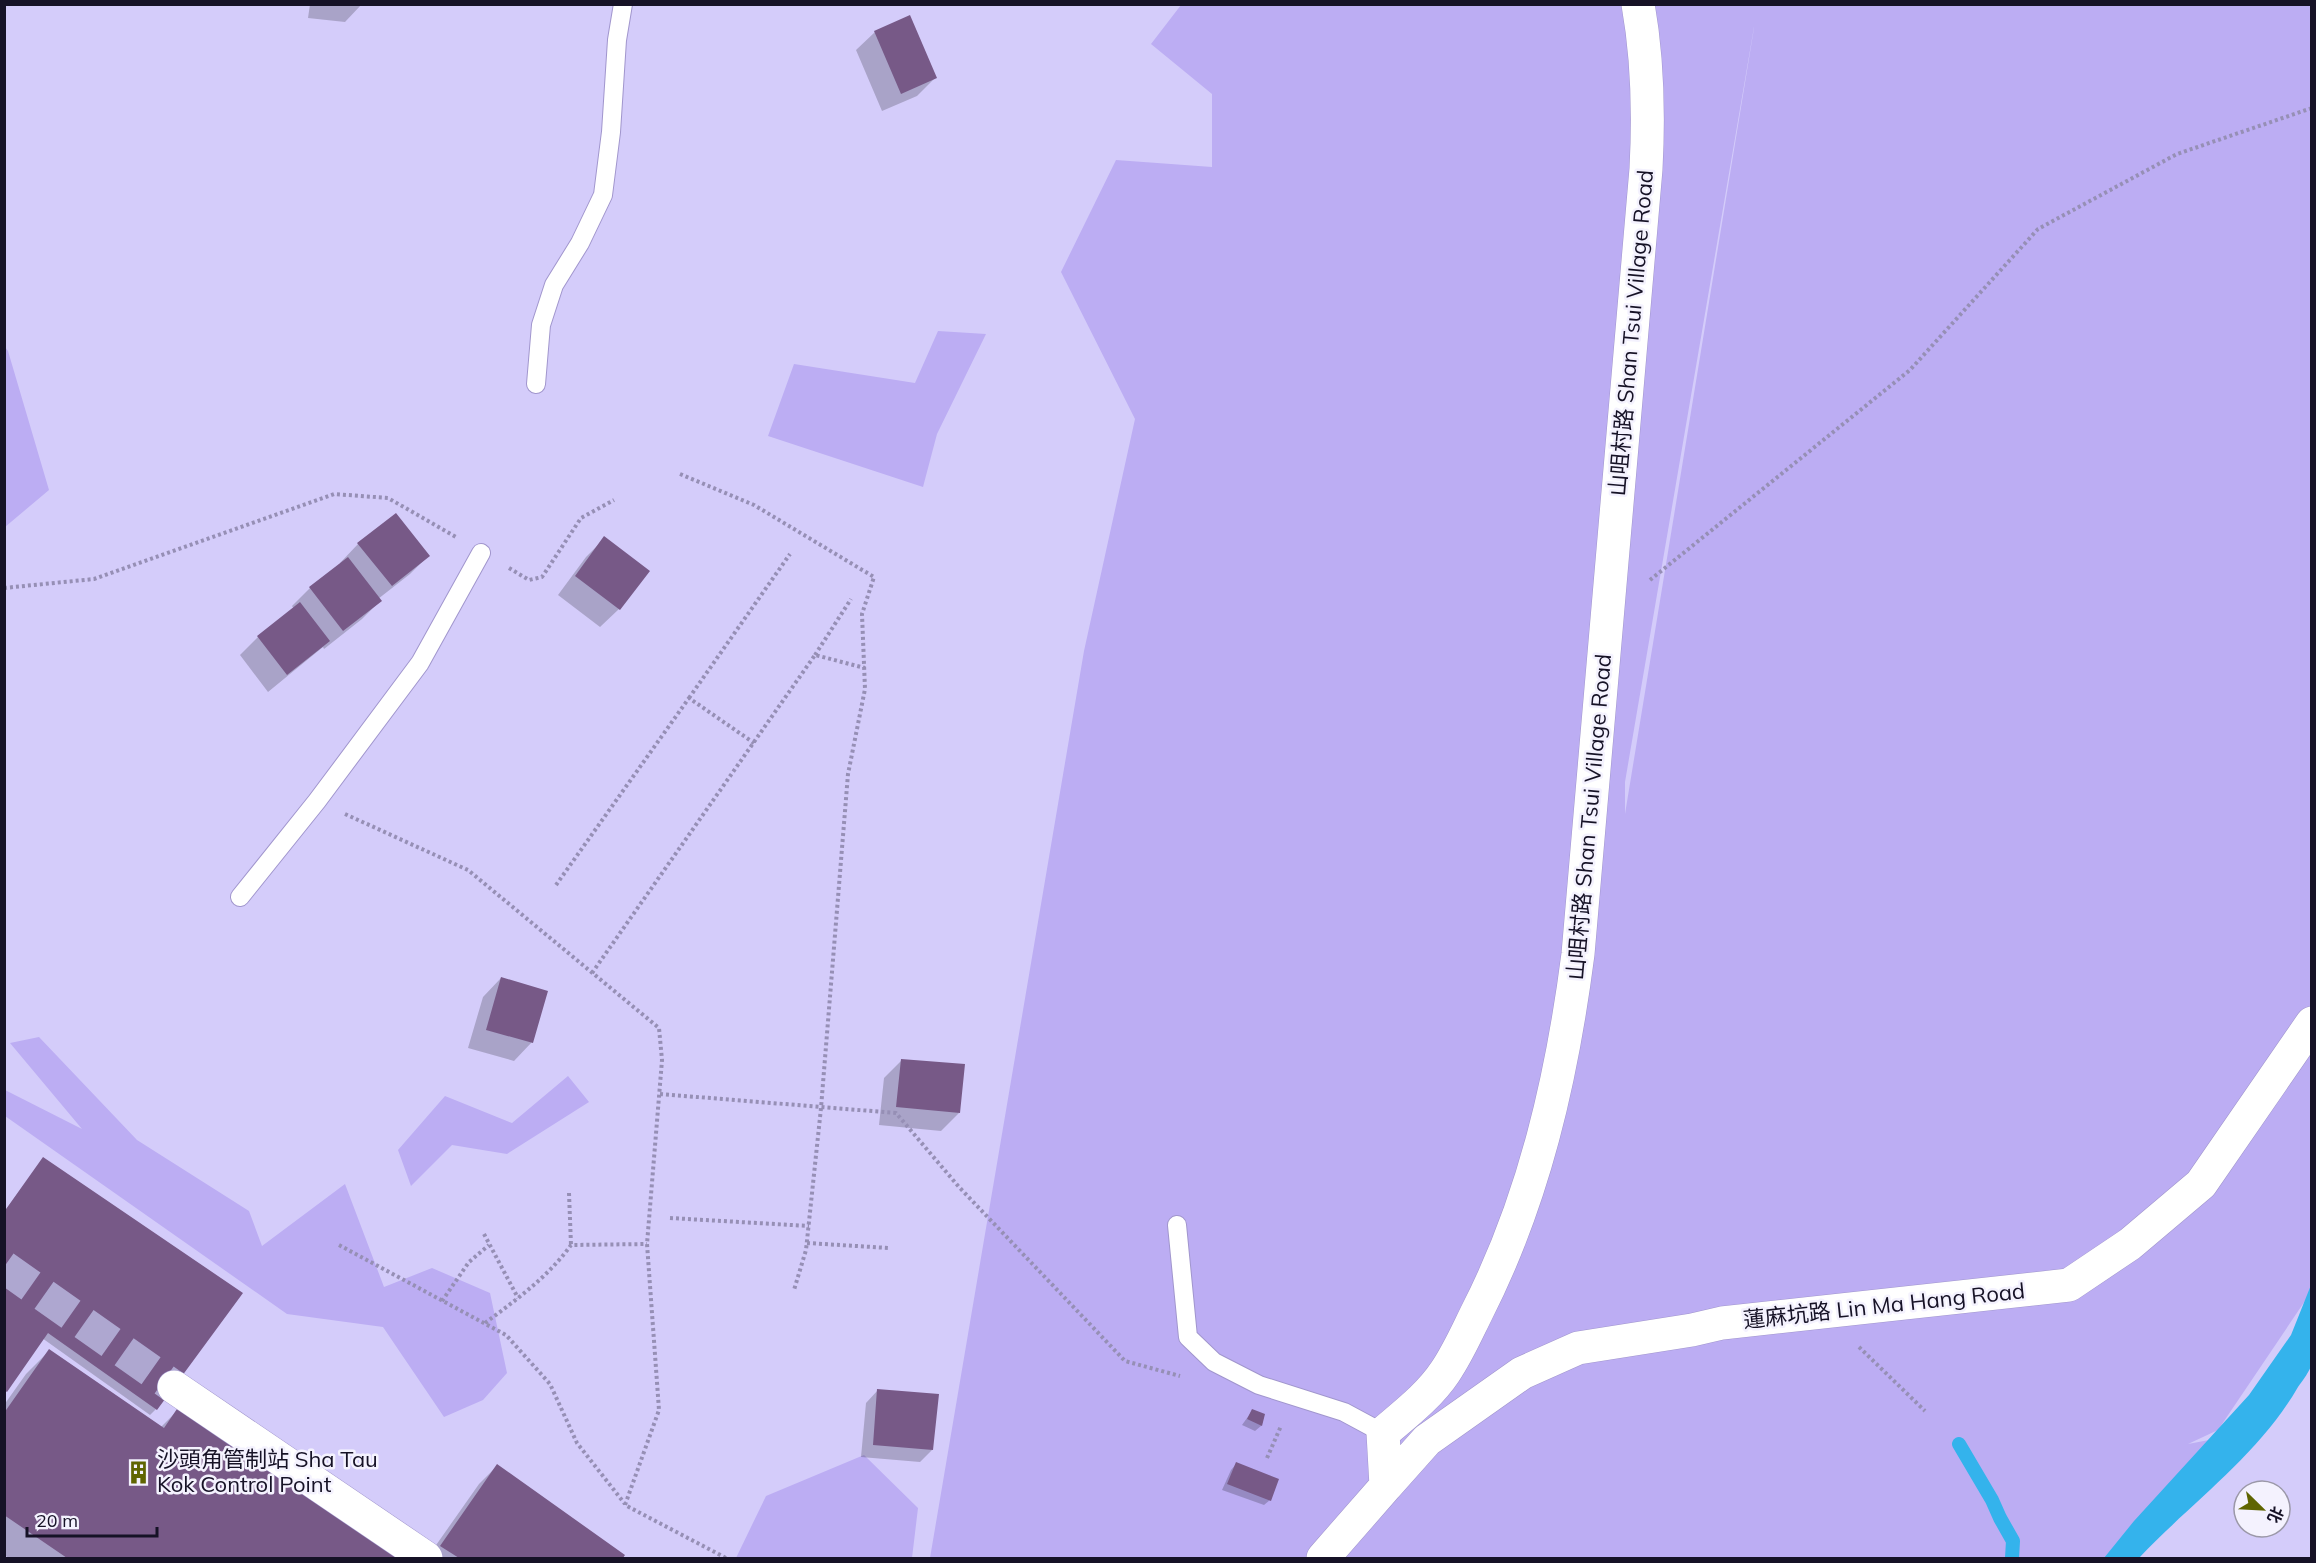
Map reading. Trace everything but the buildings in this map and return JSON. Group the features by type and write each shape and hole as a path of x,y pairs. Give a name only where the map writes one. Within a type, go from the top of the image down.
{"street":[{"name":"山咀村路 Shan Tsui Village Road","path":"1383,1433 1429,1392 1444,1373 1457,1353 1511,1239 1548,1124 1565,1044 1576,965 1649,122 1645,43 1638,4"},
{"name":"蓮麻坑路 Lin Ma Hang Road","path":"1386,1486 1436,1433 1522,1373 1578,1348 1722,1323 2069,1285 2130,1244 2201,1184 2312,1023"},
{"path":"174,1387 426,1558"},
{"path":"1323,1558 1386,1486 1383,1433"}],"lane":[{"path":"536,384 541,325 554,285 580,243 603,195 611,132 617,40 623,4"},
{"path":"240,897 317,801 420,663 482,553"},
{"path":"1177,1225 1188,1337 1214,1362 1259,1385 1344,1412 1383,1433"}],"path":[{"path":"1607,615 1910,370 2038,229 2177,154 2312,108"},
{"path":"680,474 754,505 874,577 862,614 865,689 848,774 821,1108 807,1243 794,1290"},
{"path":"4,588 94,579 334,494 388,498 529,580 542,577 580,518 614,500"},
{"path":"556,885 790,554"},
{"path":"592,973 815,655 851,598"},
{"path":"815,655 865,668"},
{"path":"689,698 754,743"},
{"path":"317,801 468,870 659,1028 662,1060 647,1244 659,1410 625,1505"},
{"path":"659,1094 896,1113 959,1187 1125,1361 1181,1376 1214,1362"},
{"path":"485,1323 556,1265 571,1245 569,1193"},
{"path":"670,1218 809,1226"},
{"path":"484,1234 518,1298"},
{"path":"807,1243 889,1248"},
{"path":"571,1245 647,1244"},
{"path":"339,1245 506,1335 550,1384 577,1443 625,1505 726,1558"},
{"path":"442,1300 469,1262 489,1245"},
{"path":"1855,1344 1925,1411"},
{"path":"1267,1458 1282,1422"}],"shaded area":[{"path":"1181,5 2311,5 2311,1292 2218,1430 2188,1444 2209,1440 2120,1558 930,1558 1084,651 1135,419 1061,272 1116,160 1212,167 1212,94 1151,44","holes":["1754,27 1625,814 1625,782"]},
{"path":"938,331 986,334 937,434 923,487 768,436 794,364 915,383"},
{"path":"5,347 49,490 5,527"},
{"path":"39,1037 137,1140 249,1211 262,1246 345,1184 384,1287 432,1268 490,1293 507,1373 483,1400 444,1417 383,1327 287,1314 5,1116 5,1090 82,1129 10,1043"},
{"path":"568,1076 589,1102 507,1154 452,1145 411,1186 398,1150 445,1096 512,1123"},
{"path":"864,1455 918,1508 912,1558 736,1558 766,1496"}],"water":[{"path":"2311,1285 2312,1363 2282,1412 2245,1456 2139,1558 2104,1558 2134,1521 2249,1395 2291,1335"}],"waterway":[{"path":"1959,1444 2013,1541 2012,1558"}],"tunnel":[{"path":"4,1267 174,1387"}],"place":[{"name":"沙頭角管制站 Sha Tau Kok Control Point","path":"139,1472"}]}
